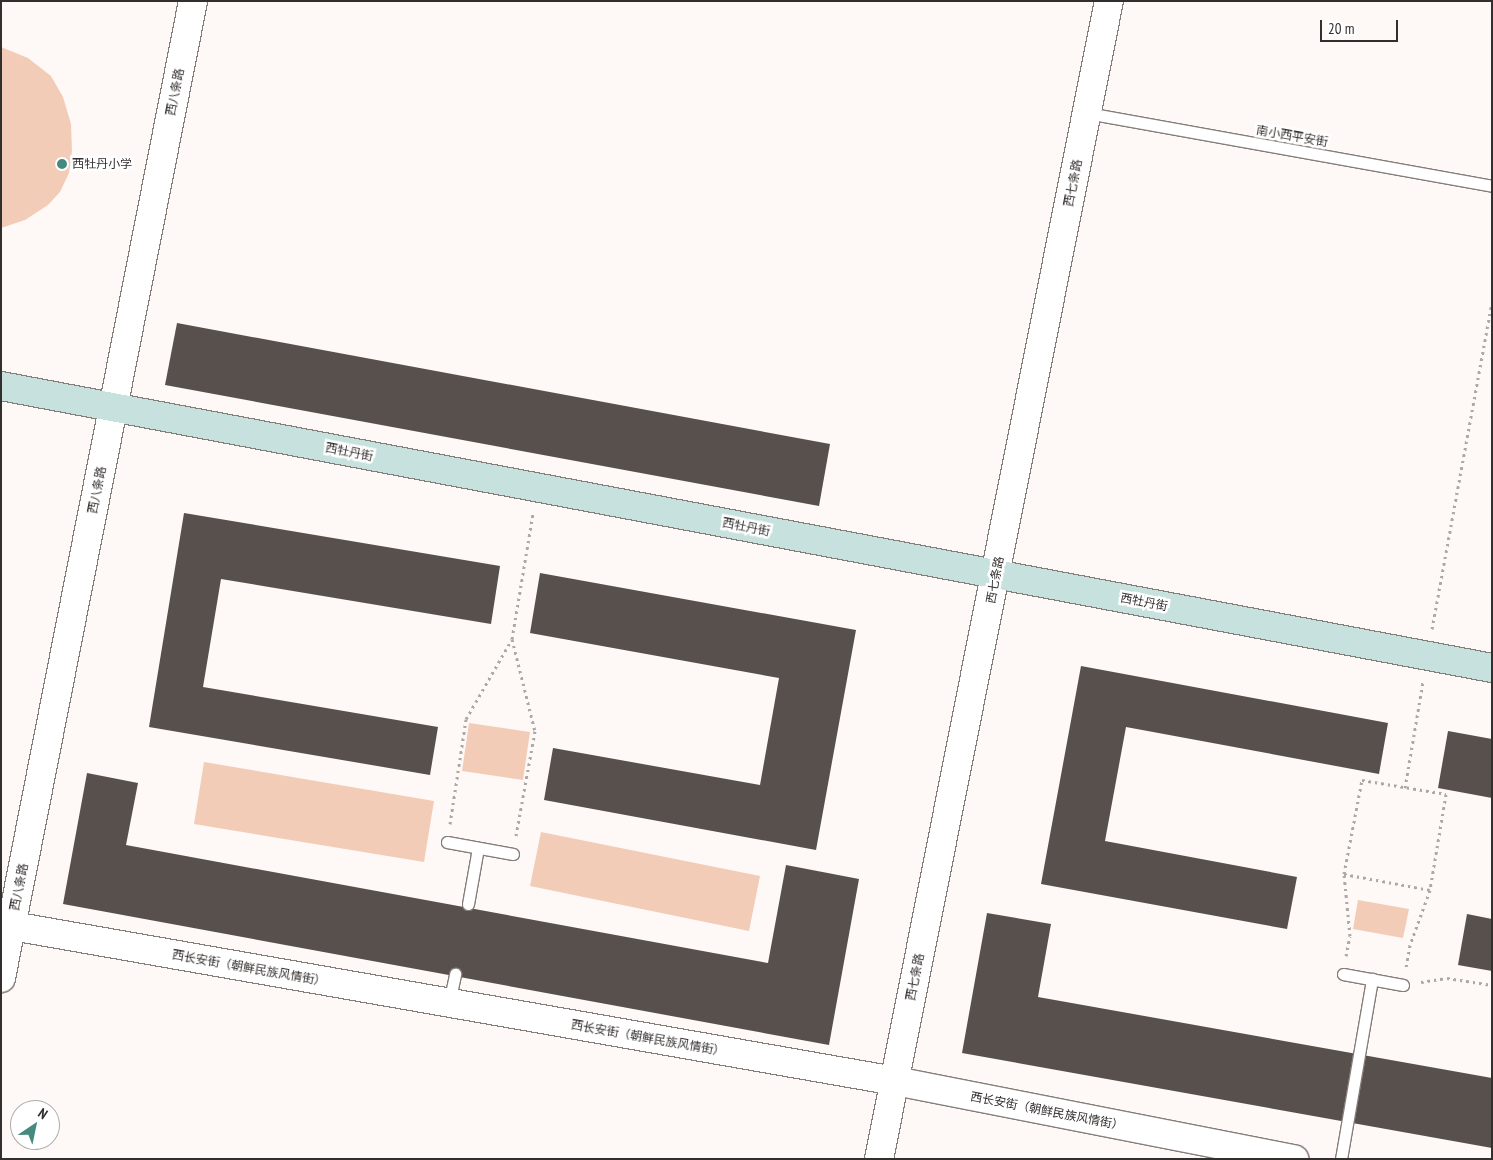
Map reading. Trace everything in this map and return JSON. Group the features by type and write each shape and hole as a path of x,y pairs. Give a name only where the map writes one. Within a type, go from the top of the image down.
{"main road":[{"name":"西牡丹街","path":"1,386 1492,668"}],"street":[{"name":"西八条路","path":"1,978 6,925 113,407 193,1"},
{"name":"西七条路","path":"879,1159 1109,1"},
{"name":"西长安街（朝鲜民族风情街）","path":"6,925 894,1081 1294,1159"}],"lane":[{"name":"南小西平安街","path":"1087,113 1492,186"},
{"path":"447,842 513,854"},
{"path":"468,904 478,848"},
{"path":"449,1003 455,974"},
{"path":"1343,974 1403,984"},
{"path":"1341,1159 1372,979"}],"path":[{"path":"1405,788 1427,656 1492,303"},
{"path":"447,842 466,719 512,639 537,488"},
{"path":"512,639 535,731 513,854"},
{"path":"1350,936 1344,874 1362,780 1446,794 1430,890 1410,945"},
{"path":"1344,874 1430,890"},
{"path":"1403,984 1448,978 1492,985"}],"shaded area":[{"path":"1,47 28,58 51,76 63,97 71,124 72,151 69,173 60,192 48,205 25,220 1,228"},
{"path":"469,723 530,732 523,780 462,771"},
{"path":"204,762 434,801 424,862 194,824"},
{"path":"541,832 760,876 749,931 530,886"},
{"path":"1358,900 1409,909 1403,938 1353,929"}],"building":[{"path":"177,323 830,444 819,506 165,385"},
{"path":"184,513 500,566 491,624 221,579 203,687 438,727 430,775 149,727"},
{"path":"540,573 856,630 816,850 544,800 553,748 760,785 779,678 530,633"},
{"path":"1081,666 1388,723 1379,774 1126,727 1105,841 1297,877 1287,929 1041,884"},
{"path":"1448,731 1492,739 1492,798 1438,788"},
{"path":"87,773 138,783 126,845 768,963 786,865 859,879 829,1045 63,904"},
{"path":"987,913 1051,924 1038,997 1492,1078 1492,1148 962,1053"},
{"path":"1467,914 1492,919 1492,971 1458,965"}],"place":[{"name":"西牡丹小学","path":"62,164"}]}
